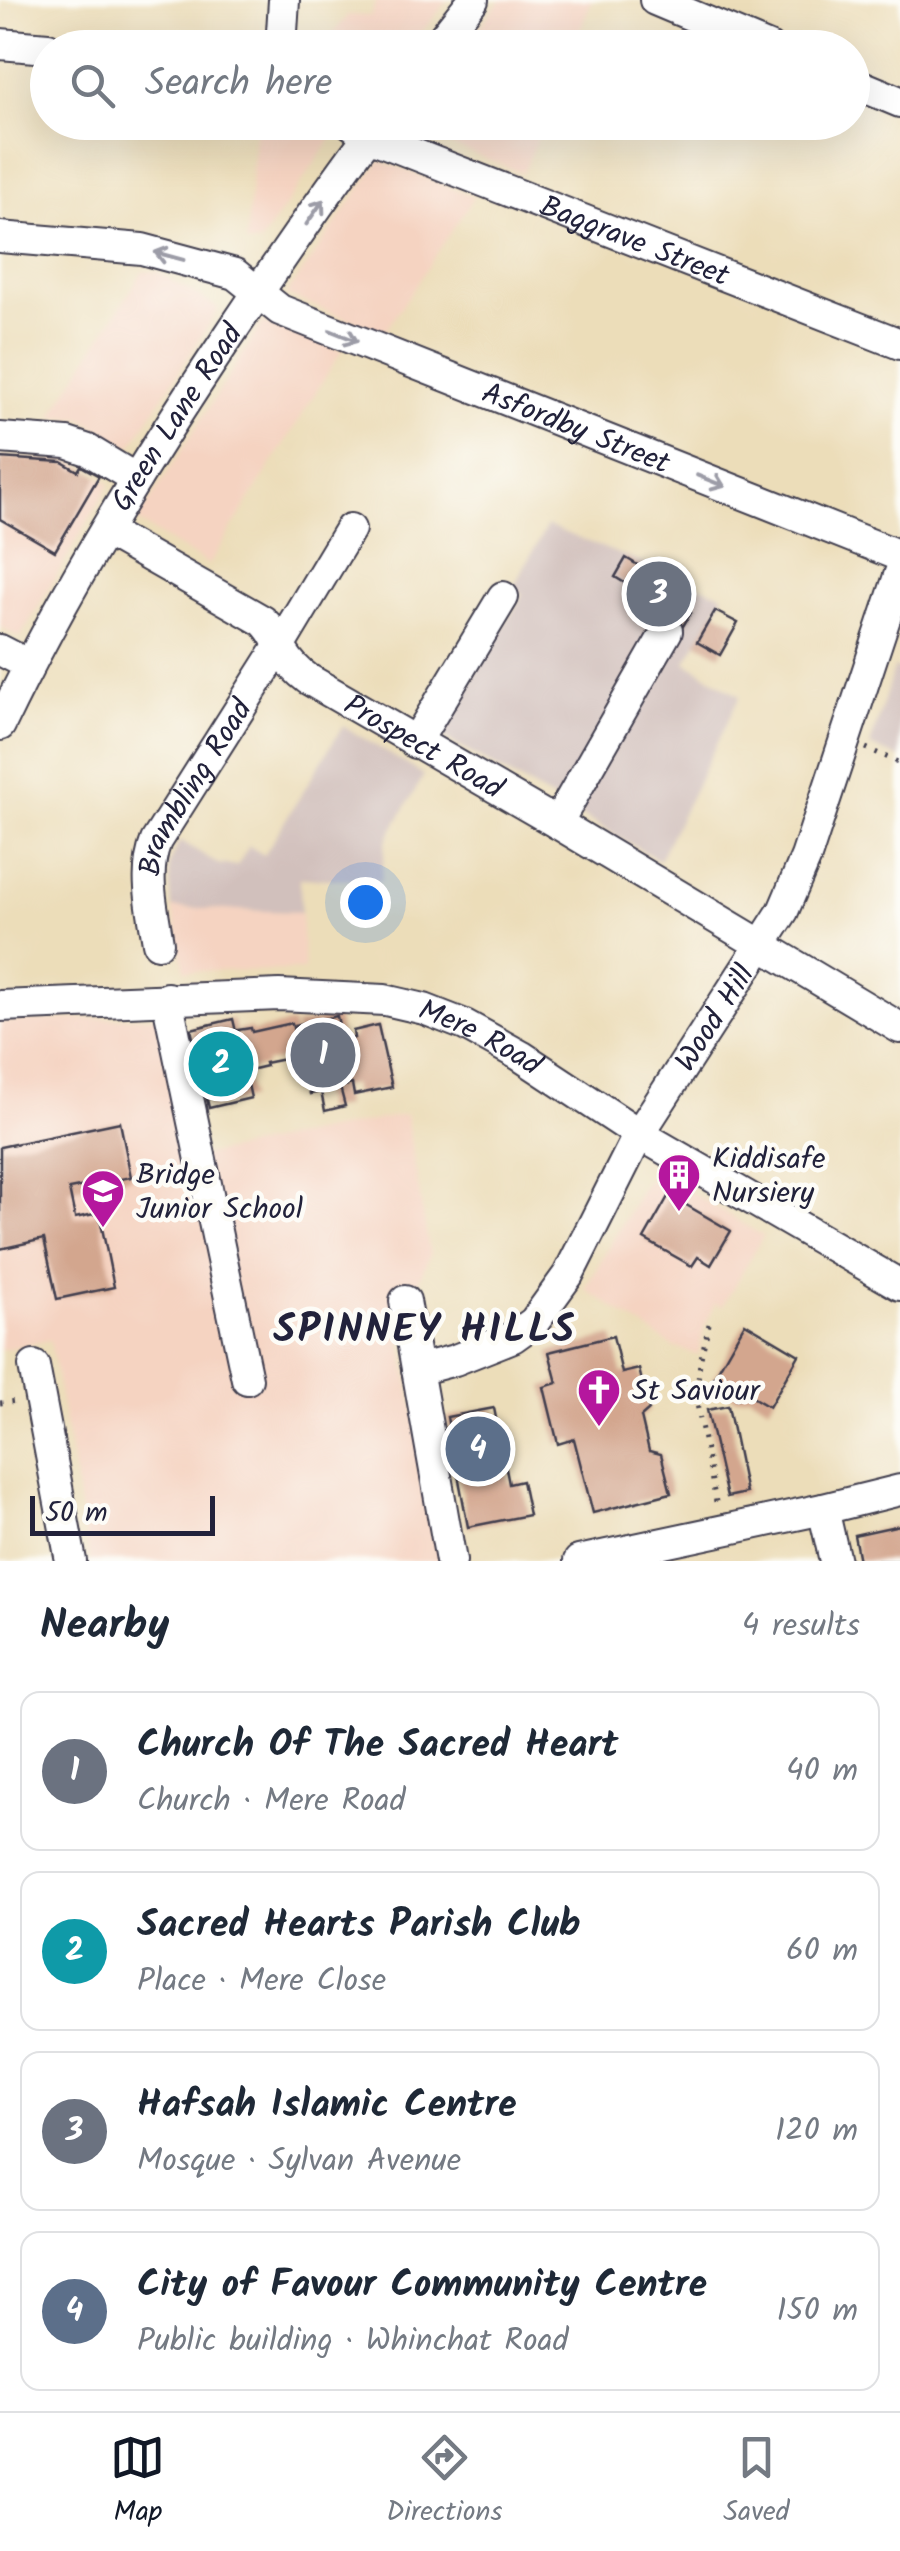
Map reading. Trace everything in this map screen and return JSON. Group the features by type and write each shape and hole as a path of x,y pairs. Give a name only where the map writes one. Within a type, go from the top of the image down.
{"street":[{"path":"282,30 284,0"},
{"path":"449,30 472,0"},
{"path":"655,0 726,30"},
{"path":"0,44 30,46"},
{"path":"870,90 900,102"},
{"name":"Green Lane Road","path":"0,726 29,665 136,478 357,140"},
{"name":"Baggrave Street","path":"397,140 900,344"},
{"name":"Asfordby Street","path":"0,237 142,249 234,274 280,310 900,556"},
{"path":"0,438 67,443 88,450 136,478"},
{"name":"Brambling Road","path":"158,943 148,872 156,841 350,529"},
{"name":"Prospect Road","path":"105,530 263,622 274,631 292,666 308,679 900,1028"},
{"name":"Wood Hill","path":"421,1393 513,1337 534,1322 551,1302 585,1245 639,1134 783,910 806,857 900,573"},
{"path":"415,743 503,597"},
{"path":"557,823 667,632"},
{"path":"0,650 29,665"},
{"name":"Mere Road","path":"0,1006 279,994 385,1000 424,1009 466,1025 522,1056 639,1134 900,1285"},
{"path":"167,998 247,1379"},
{"path":"405,1301 451,1561"},
{"path":"34,1366 71,1561"},
{"path":"580,1561 638,1555 721,1530 900,1490"},
{"path":"823,1509 835,1561"}],"path":[{"path":"872,751 900,763"},
{"path":"709,1324 696,1398 721,1530"}],"shaded area":[{"path":"377,0 448,0 424,30 336,30 348,15 370,16"},
{"path":"500,0 592,0 580,30 478,30"},
{"path":"255,140 331,140 259,244 246,243"},
{"path":"437,140 537,140 523,173"},
{"path":"380,160 474,197 384,333 286,295"},
{"path":"143,271 159,272 219,309 130,448 81,418 51,417"},
{"path":"263,322 342,350 209,565 137,521"},
{"path":"0,456 76,462 110,484 20,638 0,627"},
{"path":"547,526 724,595 686,662 740,696 659,860 439,735 523,594 513,587"},
{"path":"894,667 900,670 900,758 870,746"},
{"path":"343,726 424,775 386,841 381,881 300,878 301,912 172,908 169,865 180,840 218,864 237,866 249,846 264,855"},
{"path":"172,908 301,912 304,970 185,971"},
{"path":"161,1016 192,1158 406,1114 430,1255 415,1289 393,1294 441,1561 90,1561 50,1340 0,1350 0,1022"},
{"path":"659,1175 763,1236 722,1307 715,1303 698,1355 674,1347 585,1289 646,1181"}],"building":[{"path":"0,458 62,462 99,476 55,551 0,519"},
{"path":"626,558 677,589 670,600 691,613 680,631 658,618 664,607 615,577"},
{"path":"715,611 738,623 720,655 697,642"},
{"path":"337,1016 342,1041 354,1038 353,1031 378,1025 392,1087 354,1095 352,1084 340,1087 345,1106 325,1111 321,1092 310,1094 295,1025"},
{"path":"233,1019 244,1066 238,1030 251,1028 252,1032 292,1023 299,1056 245,1071 251,1098 209,1108 191,1029"},
{"path":"120,1122 131,1177 69,1189 75,1218 99,1213 114,1287 57,1299 44,1239 0,1249 0,1147"},
{"name":"Kiddisafe Nursiery","path":"669,1195 731,1231 711,1265 698,1257 692,1266 644,1239"},
{"path":"745,1323 799,1355 769,1407 749,1395 736,1399 730,1395 730,1389 713,1379"},
{"name":"St Saviour","path":"613,1336 622,1373 639,1369 649,1410 641,1417 649,1451 661,1454 671,1493 593,1513 574,1439 558,1444 544,1387 557,1383 549,1352"},
{"path":"728,1406 746,1493 727,1497 707,1410"},
{"path":"494,1408 509,1484 522,1481 529,1515 468,1527 447,1417"},
{"path":"900,1525 900,1561 859,1561 854,1535"}],"place":[{"name":"Hafsah Islamic Centre","path":"659,594"},
{"name":"Church Of The Sacred Heart","path":"323,1055"},
{"name":"Sacred Hearts Parish Club","path":"221,1064"},
{"name":"Kiddisafe Nursiery","path":"679,1213"},
{"name":"Bridge Junior School","path":"103,1229"},
{"name":"St Saviour","path":"599,1428"},
{"name":"City of Favour Community Centre","path":"478,1449"}],"district":[{"name":"SPINNEY HILLS","path":"425,1328"}]}
